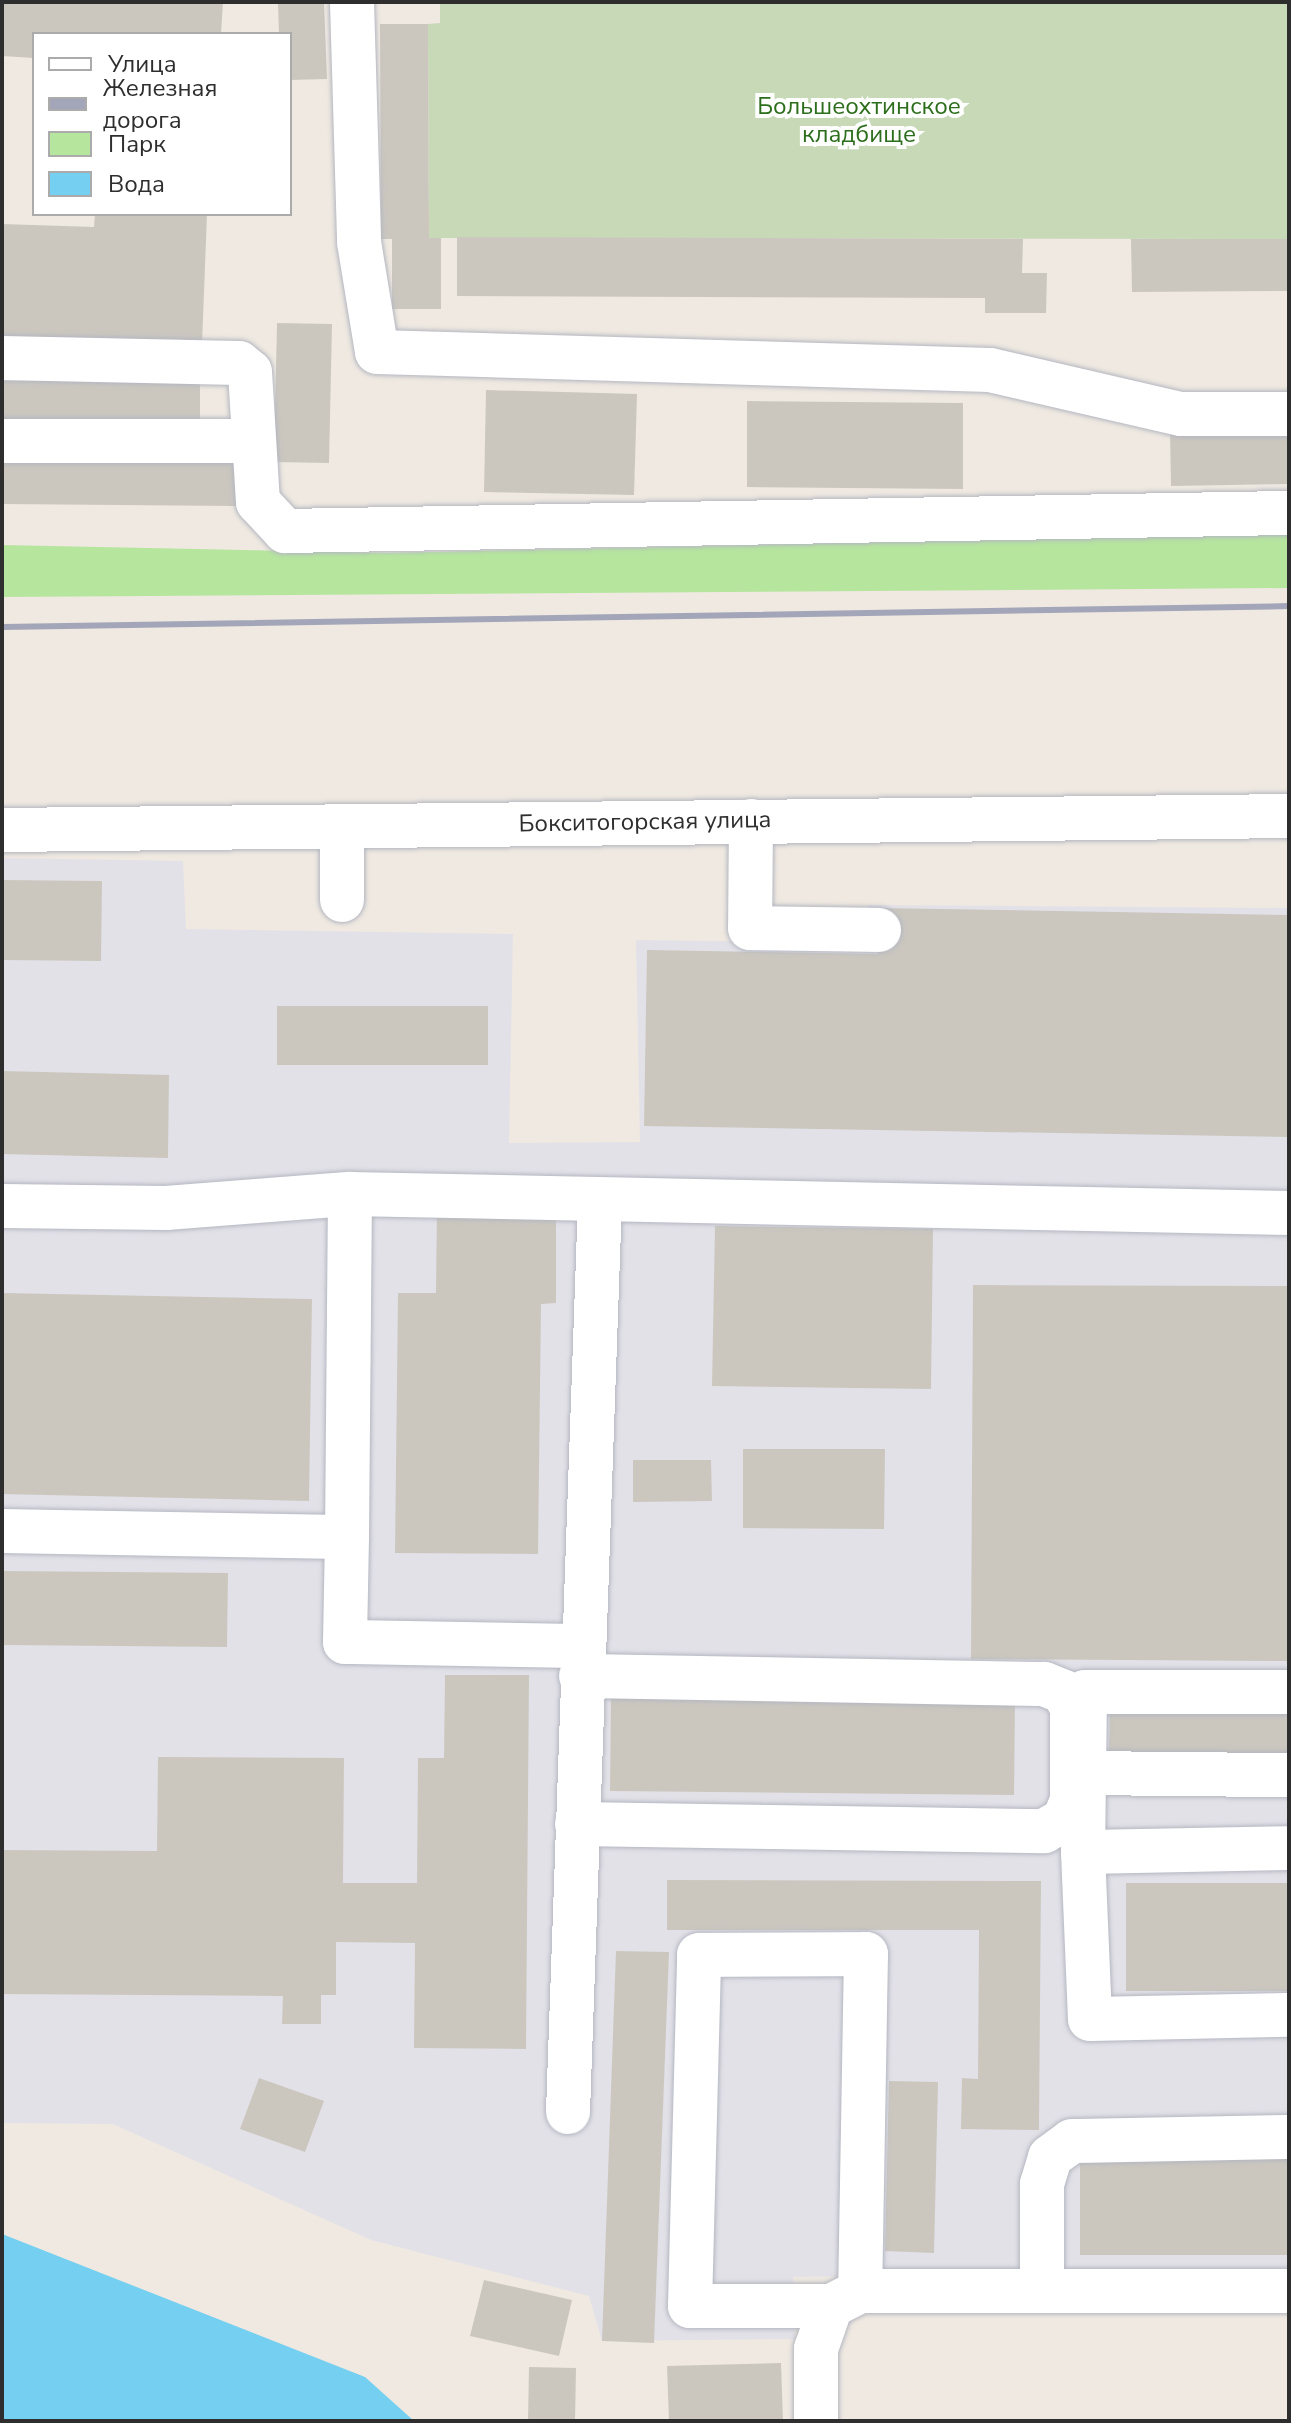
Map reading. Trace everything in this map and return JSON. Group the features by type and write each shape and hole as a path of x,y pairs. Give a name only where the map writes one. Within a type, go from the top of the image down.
{"street":[{"path":"352,2 359,242 377,352 990,370 1181,414 1289,414"},
{"path":"2,358 239,363 250,372 258,502 285,531 336,535 1289,513"},
{"path":"2,441 254,441"},
{"name":"Бокситогорская улица","path":"2,830 1289,816"},
{"path":"751,821 750,928 879,930"},
{"path":"342,826 342,900"},
{"path":"350,1194 345,1642 582,1661 1044,1684 1064,1692 1072,1708 1072,1800 1064,1820 1044,1831 577,1824"},
{"path":"2,1206 166,1208 350,1194 1289,1213"},
{"path":"568,2112 600,1200"},
{"path":"2,1531 347,1537"},
{"path":"1289,1692 1085,1692 1083,1773 1090,2019 1289,2015"},
{"path":"1083,1773 1289,1775"},
{"path":"1083,1852 1289,1848"},
{"path":"816,2421 816,2349 846,2299 866,1954 699,1955 690,2306 846,2299 1042,2291 1289,2291"},
{"path":"1042,2291 1042,2184 1050,2157 1072,2141 1289,2137"}],"shaded area":[{"path":"2,858 183,861 186,929 513,934 509,1143 640,1142 636,940 867,943 868,905 1289,908 1289,2271 793,2277 795,2339 602,2341 589,2296 371,2240 113,2124 2,2123"}],"green space":[{"name":"Большеохтинское кладбище","path":"440,2 1289,2 1289,239 429,238 428,24 440,23"},
{"path":"1289,533 1289,588 2,597 2,545 388,553"}],"water":[{"path":"2,2234 365,2377 414,2421 2,2421"}],"building":[{"path":"2,2 223,2 221,32 32,32 32,58 2,56"},
{"path":"278,2 324,2 327,79 292,80 292,32 279,32"},
{"path":"380,24 428,24 429,238 441,238 441,309 392,309 392,239 381,239"},
{"path":"95,216 207,216 202,345 2,337 2,224 94,227"},
{"path":"457,237 1023,239 1022,273 1047,273 1046,313 985,313 985,298 457,296"},
{"path":"1131,239 1289,239 1289,291 1132,292"},
{"path":"277,323 332,324 329,463 274,462"},
{"path":"2,381 200,381 200,422 2,421"},
{"path":"486,390 637,394 634,495 484,492"},
{"path":"747,401 963,403 963,489 747,487"},
{"path":"1289,428 1289,484 1171,486 1170,429"},
{"path":"2,458 237,460 236,506 2,504"},
{"path":"2,880 102,881 101,961 2,960"},
{"path":"879,908 1289,915 1289,1137 644,1126 647,950 878,954"},
{"path":"277,1006 488,1006 488,1065 277,1065"},
{"path":"2,1071 169,1075 168,1158 2,1154"},
{"path":"437,1203 556,1204 556,1303 541,1304 538,1554 395,1553 398,1293 436,1293"},
{"path":"715,1226 933,1229 931,1389 712,1386"},
{"path":"973,1285 1289,1286 1289,1661 971,1659"},
{"path":"2,1293 312,1299 309,1501 2,1494"},
{"path":"743,1449 885,1449 884,1529 743,1528"},
{"path":"633,1460 711,1460 712,1501 633,1502"},
{"path":"2,1571 228,1573 227,1647 2,1645"},
{"path":"445,1675 529,1675 526,2049 414,2048 415,1943 336,1942 336,1995 321,1995 321,2024 282,2024 283,1996 2,1994 2,1850 157,1851 158,1757 344,1758 343,1883 417,1883 418,1758 444,1758"},
{"path":"611,1696 1015,1701 1014,1795 610,1791"},
{"path":"1110,1705 1289,1707 1289,1756 1109,1754"},
{"path":"667,1880 1041,1881 1039,2130 961,2129 962,2078 978,2079 979,1930 667,1930"},
{"path":"1126,1883 1289,1883 1289,1991 1126,1991"},
{"path":"616,1951 669,1952 654,2343 602,2341"},
{"path":"259,2078 324,2101 305,2152 240,2129"},
{"path":"889,2081 938,2082 934,2253 885,2251"},
{"path":"1080,2156 1289,2156 1289,2255 1080,2255"},
{"path":"484,2280 572,2300 559,2356 470,2336"},
{"path":"781,2363 783,2421 669,2421 667,2366"},
{"path":"529,2367 576,2368 575,2421 528,2421"}],"railway":[{"path":"2,627 1289,606"}]}
